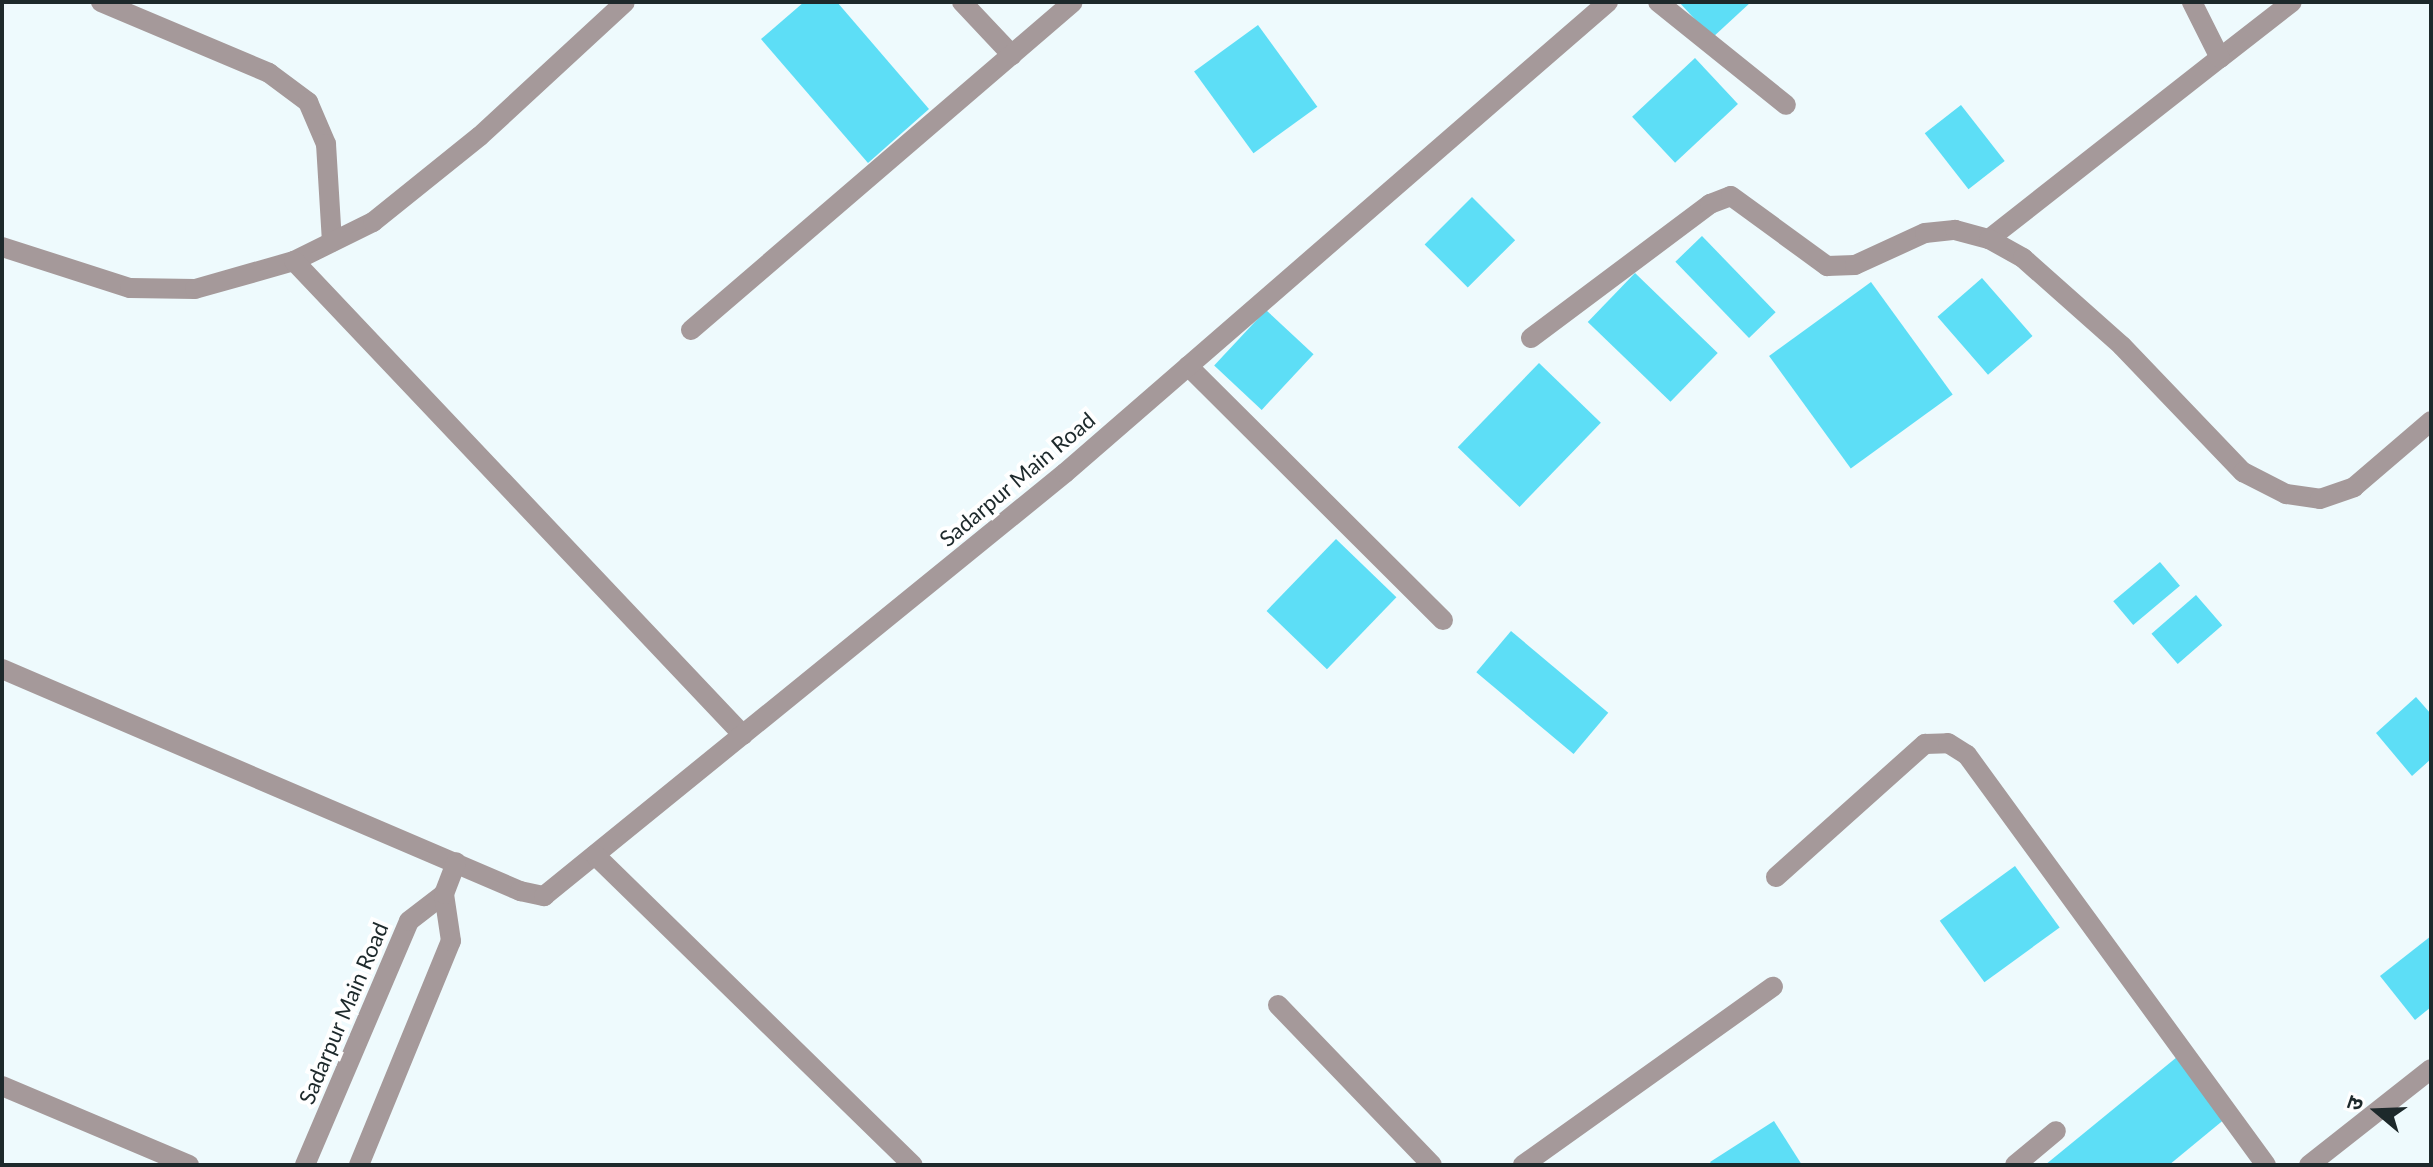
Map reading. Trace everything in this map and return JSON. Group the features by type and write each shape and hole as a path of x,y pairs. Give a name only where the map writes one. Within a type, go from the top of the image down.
{"street":[{"path":"101,2 269,73 308,102 326,144 332,242"},
{"path":"2,247 130,288 195,289 294,261 373,222 480,136 625,2"},
{"path":"962,2 1012,55"},
{"path":"691,330 1073,2"},
{"name":"Sadarpur Main Road","path":"456,862 544,896 1188,366 1608,2"},
{"path":"1658,2 1786,105"},
{"path":"2192,2 2220,58"},
{"path":"1989,239 2292,2"},
{"path":"1531,338 1710,204 1731,196 1827,266 1855,265 1925,233 1955,230 1989,239 2023,258 2122,346 2243,472 2286,494 2320,499 2354,487 2431,421"},
{"path":"294,261 743,735"},
{"path":"1188,366 1443,620"},
{"path":"2,669 456,862 444,894 451,941 359,1165"},
{"path":"1776,877 1925,744 1948,743 1967,755 2266,1165"},
{"path":"595,855 913,1165"},
{"name":"Sadarpur Main Road","path":"305,1165 409,921 444,894"},
{"path":"1523,1165 1773,987"},
{"path":"1278,1005 1432,1165"},
{"path":"2309,1165 2431,1069"},
{"path":"2,1086 189,1165"},
{"path":"2015,1165 2056,1131"}],"building":[{"path":"804,2 837,2 929,109 868,163 761,39"},
{"path":"1679,2 1751,2 1712,38"},
{"path":"1258,25 1317,107 1253,153 1194,71"},
{"path":"1695,58 1738,104 1675,163 1632,117"},
{"path":"1961,105 2005,161 1968,189 1925,133"},
{"path":"1472,197 1515,240 1468,288 1425,244"},
{"path":"1702,236 1776,312 1749,338 1675,262"},
{"path":"1635,273 1718,353 1670,402 1588,322"},
{"path":"1982,278 2033,336 1988,375 1937,317"},
{"path":"1871,282 1953,394 1851,469 1769,356"},
{"path":"1266,310 1314,354 1262,410 1214,366"},
{"path":"1539,363 1601,423 1520,507 1458,447"},
{"path":"1336,539 1396,597 1327,669 1267,611"},
{"path":"2160,562 2180,586 2133,625 2113,601"},
{"path":"2196,595 2222,625 2178,664 2151,634"},
{"path":"1511,631 1608,713 1574,754 1476,672"},
{"path":"2416,697 2431,714 2431,759 2412,776 2376,733"},
{"path":"2015,866 2060,927 1984,982 1940,921"},
{"path":"2431,936 2431,1007 2415,1020 2380,976"},
{"path":"2177,1057 2226,1118 2169,1165 2045,1165"},
{"path":"1774,1121 1802,1165 1712,1165 1710,1162"}]}
